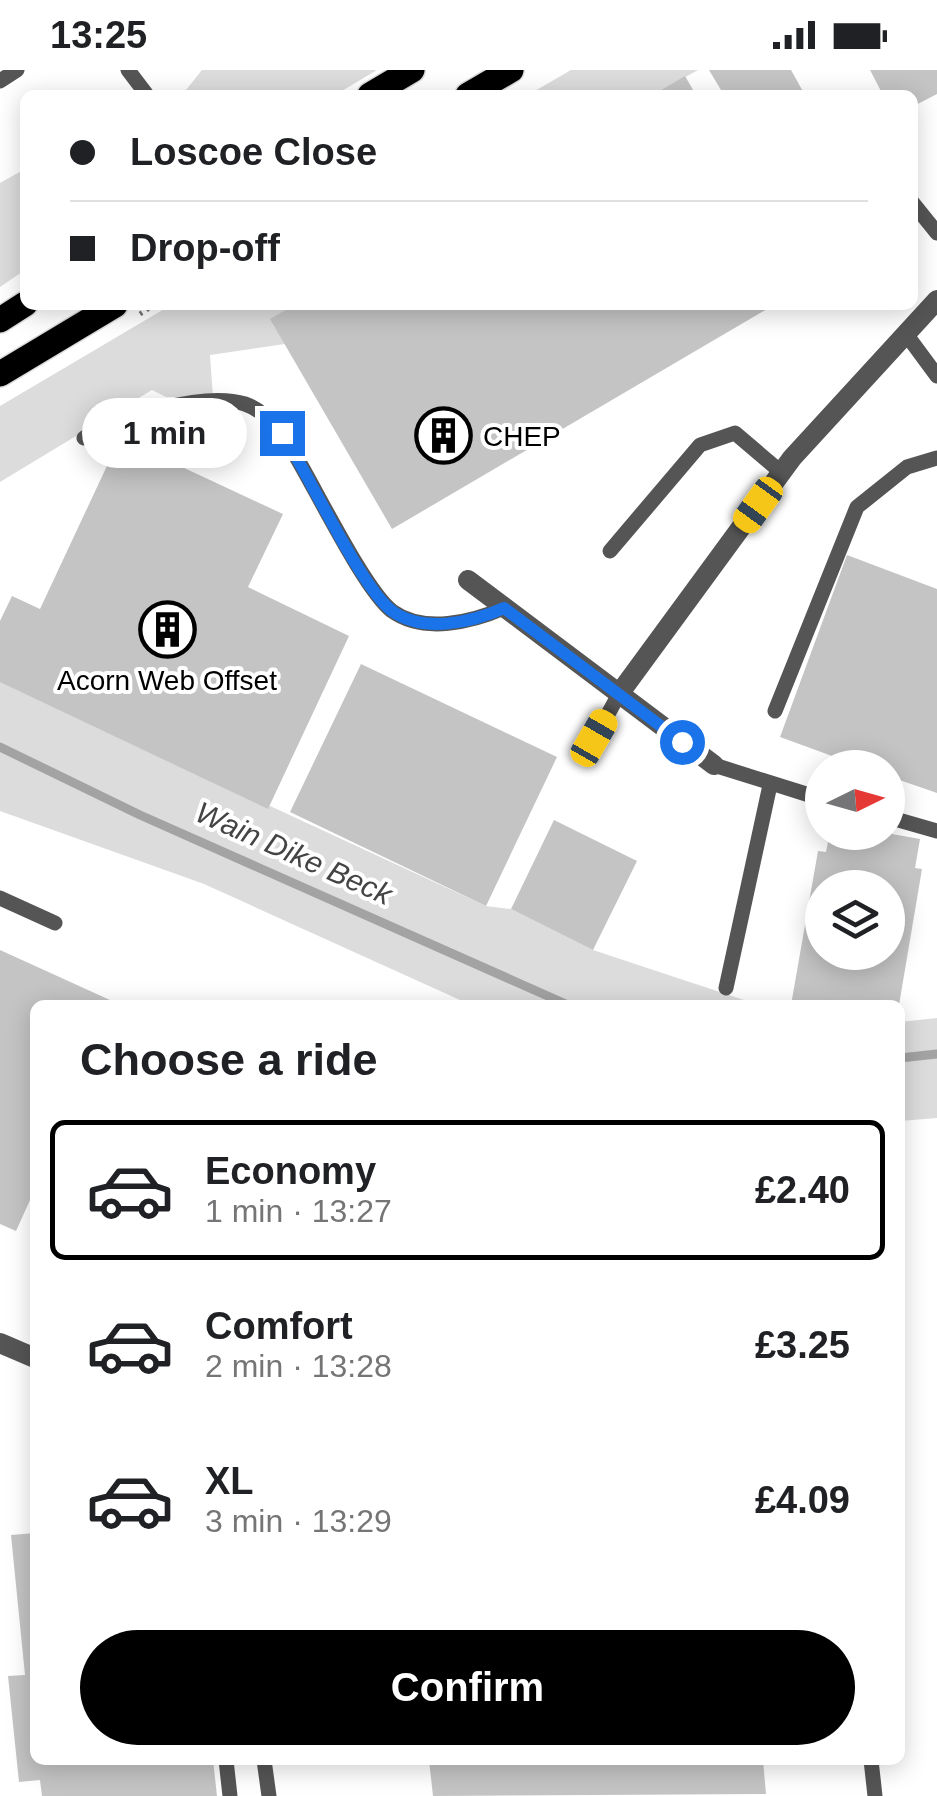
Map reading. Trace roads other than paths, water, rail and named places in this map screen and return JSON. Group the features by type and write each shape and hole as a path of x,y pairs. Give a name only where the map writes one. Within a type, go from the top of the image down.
{"main road":[{"path":"378,90 412,70"},
{"path":"476,90 510,70"},
{"path":"0,374 106,310"}],"street":[{"path":"619,694 782,473 937,300"},
{"path":"468,580 714,766"},
{"path":"0,1343 30,1354"}],"lane":[{"path":"0,81 17,70"},
{"path":"128,70 144,90"},
{"path":"918,210 937,234"},
{"path":"906,334 937,376"},
{"path":"84,438 122,419 206,402 246,404 268,417 282,433 366,578 393,611 456,624 504,608"},
{"path":"610,550 700,445 735,432 782,473"},
{"path":"774,712 857,507 907,467 937,458"},
{"path":"594,738 619,694"},
{"path":"714,766 805,794"},
{"path":"726,988 770,784"},
{"path":"905,822 937,831"},
{"path":"0,898 56,923"},
{"path":"227,1765 230,1796"},
{"path":"265,1765 269,1796"},
{"path":"871,1765 874,1796"}],"waterway":[{"name":"Wain Dike Beck","path":"0,747 140,815 557,1000"},
{"name":"Wain Dike Beck","path":"905,1057 937,1054"}],"place":[{"name":"CHEP","path":"444,436"},
{"name":"Acorn Web Offset","path":"167,629"}]}
